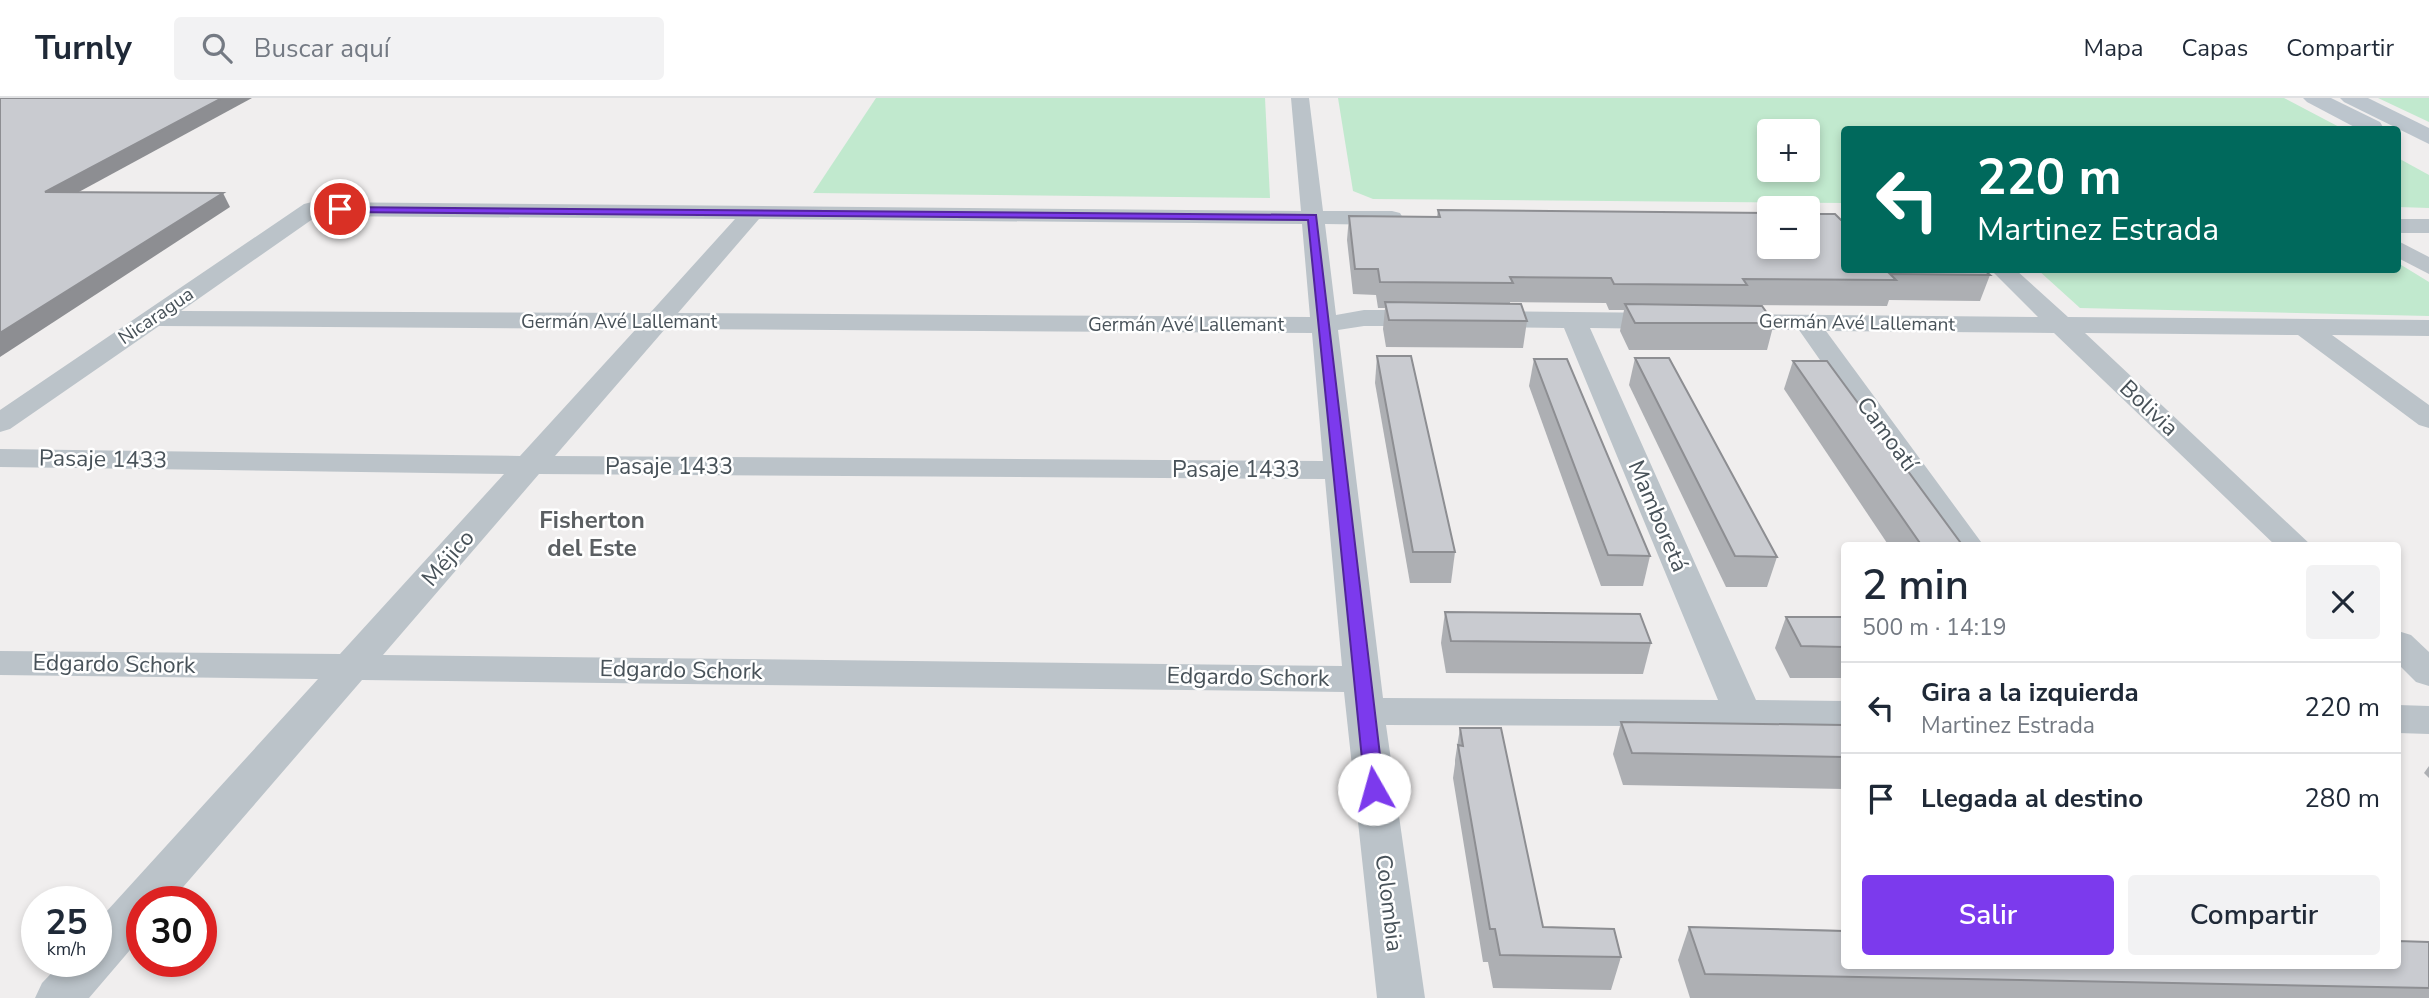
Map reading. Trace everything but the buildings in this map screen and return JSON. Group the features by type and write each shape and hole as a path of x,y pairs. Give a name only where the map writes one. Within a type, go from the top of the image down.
{"main road":[{"path":"2314,98 2368,126"},
{"path":"2351,98 2429,137"},
{"path":"2401,143 2429,157"}],"street":[{"name":"Colombia","path":"1300,98 1363,695 1401,998"},
{"name":"Nicaragua","path":"0,423 312,209 752,214"},
{"path":"752,214 1409,218"},
{"name":"Méjico","path":"158,886 752,214"},
{"path":"2401,226 2429,226"},
{"path":"2401,250 2429,267"},
{"name":"Bolivia","path":"2006,273 2291,542"},
{"name":"Germán Avé Lallemant","path":"152,318 1324,325 1364,318 1454,318 2429,328"},
{"name":"Mamboretá","path":"1573,319 1743,713"},
{"name":"Camoatí","path":"1807,323 1964,542"},
{"path":"2304,327 2429,419"},
{"name":"Pasaje 1433","path":"0,458 530,465 1339,470"},
{"path":"2401,646 2429,673"},
{"name":"Edgardo Schork","path":"0,663 352,666 1363,695 1743,713 1841,714"},
{"path":"2401,719 2429,720"},
{"name":"Méjico","path":"112,938 126,922"},
{"path":"59,998 78,977"}],"green space":[{"path":"876,98 1265,98 1270,198 813,193"},
{"path":"1338,98 2284,98 2337,126 1841,126 1841,203 1820,203 1820,196 1757,196 1757,202 1373,199 1353,191"},
{"path":"2378,98 2429,98 2429,122"},
{"path":"2401,160 2429,175 2429,208 2401,207"},
{"path":"2401,265 2429,282 2429,316 2080,308 2041,273 2401,273"}],"district":[{"name":"Fisherton del Este","path":"592,534"}],"route":[{"path":"340,209 1313,217 1374,789"}]}
